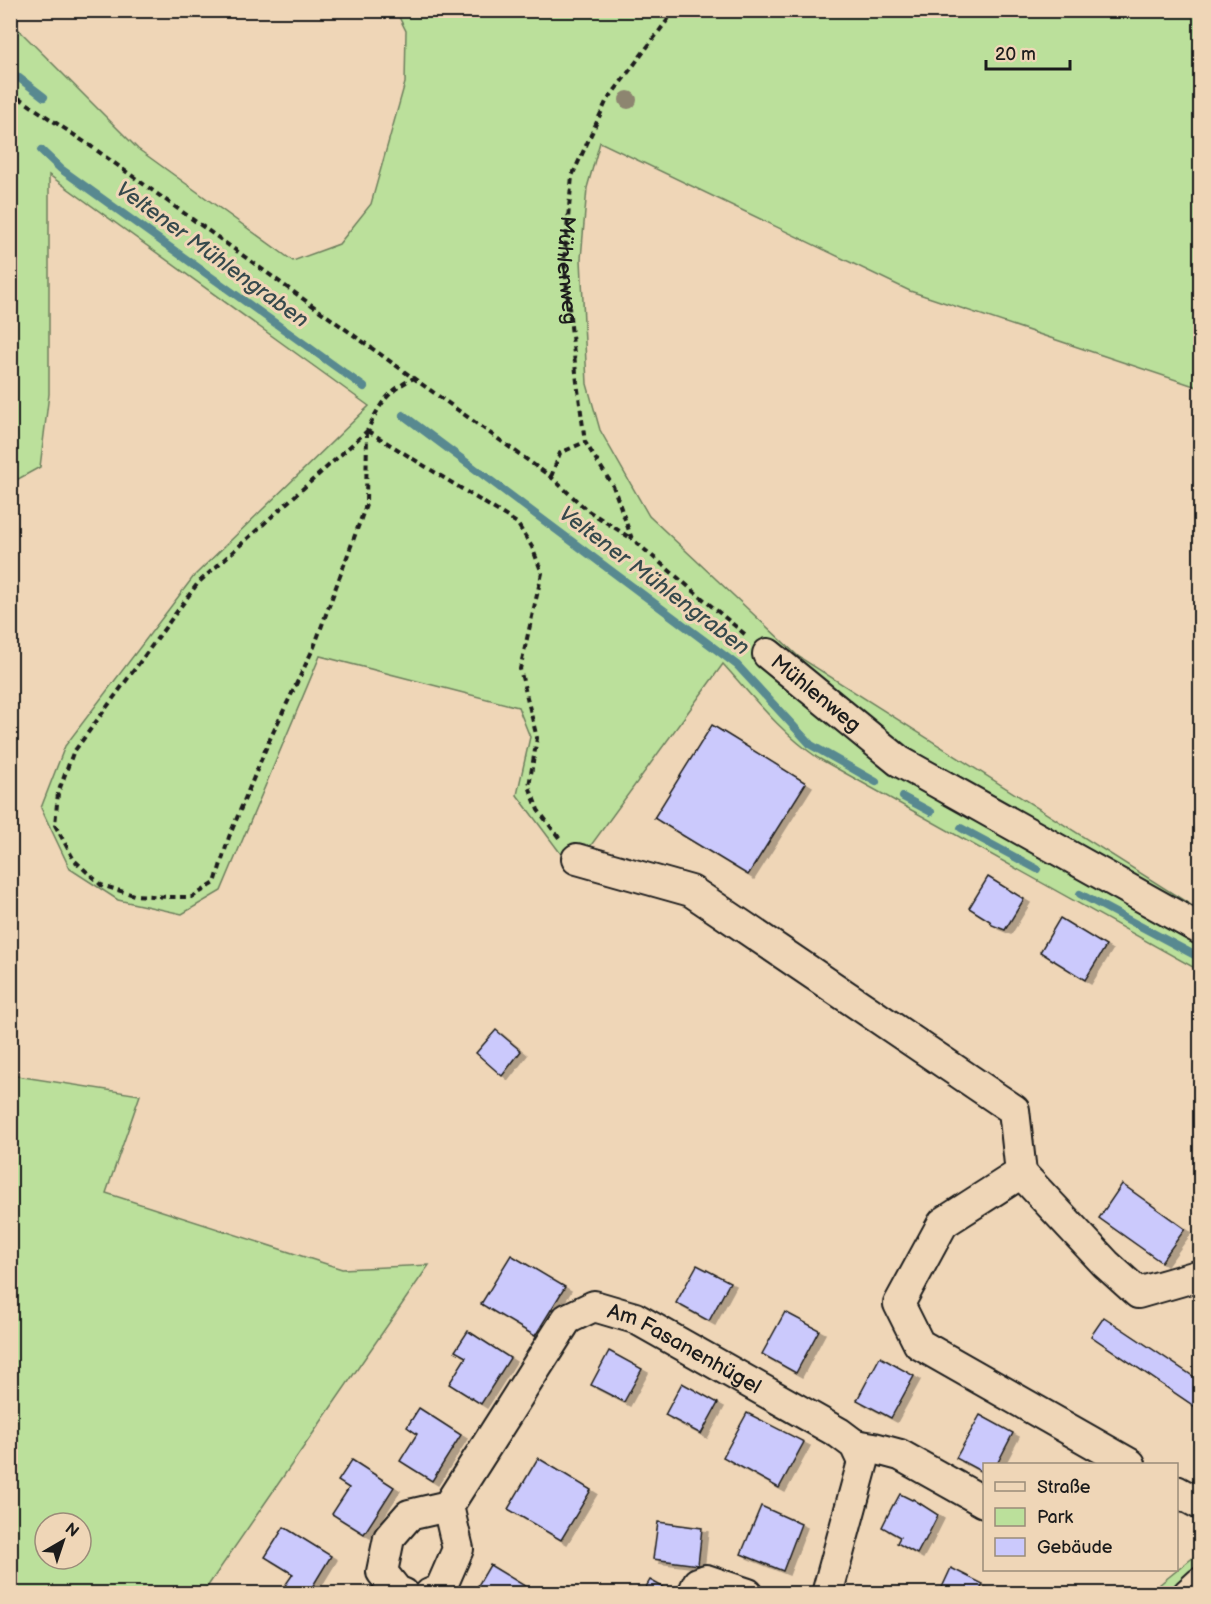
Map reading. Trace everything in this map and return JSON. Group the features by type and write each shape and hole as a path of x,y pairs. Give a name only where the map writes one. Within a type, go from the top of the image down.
{"street":[{"name":"Mühlenweg","path":"768,654 899,761 1200,929"},
{"path":"576,859 691,891 1014,1110 1021,1173 1107,1264 1138,1293 1200,1277"},
{"path":"1021,1173 943,1223 899,1304 919,1344 1129,1463"},
{"name":"Am Fasanenhügel","path":"448,1506 567,1319 594,1306 635,1318 839,1433 855,1445"},
{"path":"855,1445 900,1455 983,1501"},
{"path":"827,1593 863,1462 855,1445"},
{"path":"1178,1492 1200,1504"},
{"path":"404,1593 398,1591 382,1572 389,1538 409,1515 448,1506 458,1548 440,1590 430,1593"},
{"path":"693,1593 698,1583 706,1580 748,1593"},
{"path":"1188,1593 1200,1583"}],"path":[{"name":"Mühlenweg","path":"675,10 606,102 572,176 564,261 585,442 613,486 632,539 768,654"},
{"path":"10,92 92,147 414,378 551,477 587,510 632,539"},
{"path":"367,431 366,505 314,646 269,741 229,837 215,883 192,897 134,896 101,885 74,860 55,825 58,793 73,753 198,583 367,431 385,398 398,386 414,378"},
{"path":"367,431 517,523 532,547 542,573 520,669 537,738 529,786 538,810 576,859"},
{"path":"551,477 560,453 585,442"}],"green space":[{"path":"396,11 1200,11 1200,388 910,291 600,142 587,188 581,259 587,384 600,430 649,516 799,657 1194,907 1200,898 1200,971 818,758 780,726 723,664 573,870 517,795 530,737 518,707 320,656 221,891 182,914 118,900 70,869 41,808 65,746 194,576 369,406 49,175 49,394 40,467 11,483 10,21 138,149 293,261 339,244 371,204 405,83 406,31"},
{"path":"10,1075 140,1095 106,1193 342,1269 429,1265 203,1593 11,1593"},
{"path":"1200,1552 1200,1593 1149,1593 1178,1571"}],"building":[{"path":"712,725 806,783 748,875 654,818"},
{"path":"988,877 1024,899 1005,930 992,925 990,921 969,908"},
{"path":"1060,918 1106,946 1085,980 1040,952"},
{"path":"496,1030 521,1051 502,1076 476,1053"},
{"path":"1122,1184 1185,1229 1161,1262 1099,1218"},
{"path":"511,1255 565,1287 535,1336 481,1304"},
{"path":"697,1265 730,1282 709,1321 676,1303"},
{"path":"785,1312 819,1330 796,1373 762,1354"},
{"path":"1104,1317 1200,1381 1200,1410 1091,1336"},
{"path":"468,1331 510,1358 481,1404 449,1384 466,1357 455,1351"},
{"path":"609,1351 642,1369 624,1402 591,1385"},
{"path":"880,1357 914,1376 891,1418 857,1400"},
{"path":"682,1383 718,1403 701,1434 665,1415"},
{"path":"419,1408 461,1435 432,1481 400,1461 417,1434 407,1427"},
{"path":"747,1413 804,1442 779,1488 723,1457"},
{"path":"980,1415 1013,1433 998,1463 983,1463 983,1472 956,1458"},
{"path":"538,1458 591,1490 561,1540 508,1509"},
{"path":"352,1460 394,1487 364,1534 332,1514 349,1488 338,1481"},
{"path":"900,1494 913,1499 938,1515 917,1554 897,1543 900,1537 882,1527"},
{"path":"761,1506 801,1524 783,1571 741,1554"},
{"path":"658,1522 702,1528 698,1565 653,1559"},
{"path":"284,1527 331,1556 308,1594 294,1594 284,1587 293,1574 265,1557"},
{"path":"490,1565 538,1594 473,1594"},
{"path":"951,1568 983,1584 978,1594 939,1594"},
{"path":"650,1580 675,1594 642,1594"}],"waterway":[{"name":"Veltener Mühlengraben","path":"10,71 44,97"},
{"name":"Veltener Mühlengraben","path":"41,150 61,169 364,387"},
{"name":"Veltener Mühlengraben","path":"403,415 737,665 811,745 876,782"},
{"name":"Veltener Mühlengraben","path":"903,797 931,812"},
{"name":"Veltener Mühlengraben","path":"961,828 1037,869"},
{"name":"Veltener Mühlengraben","path":"1080,894 1200,958"}]}
